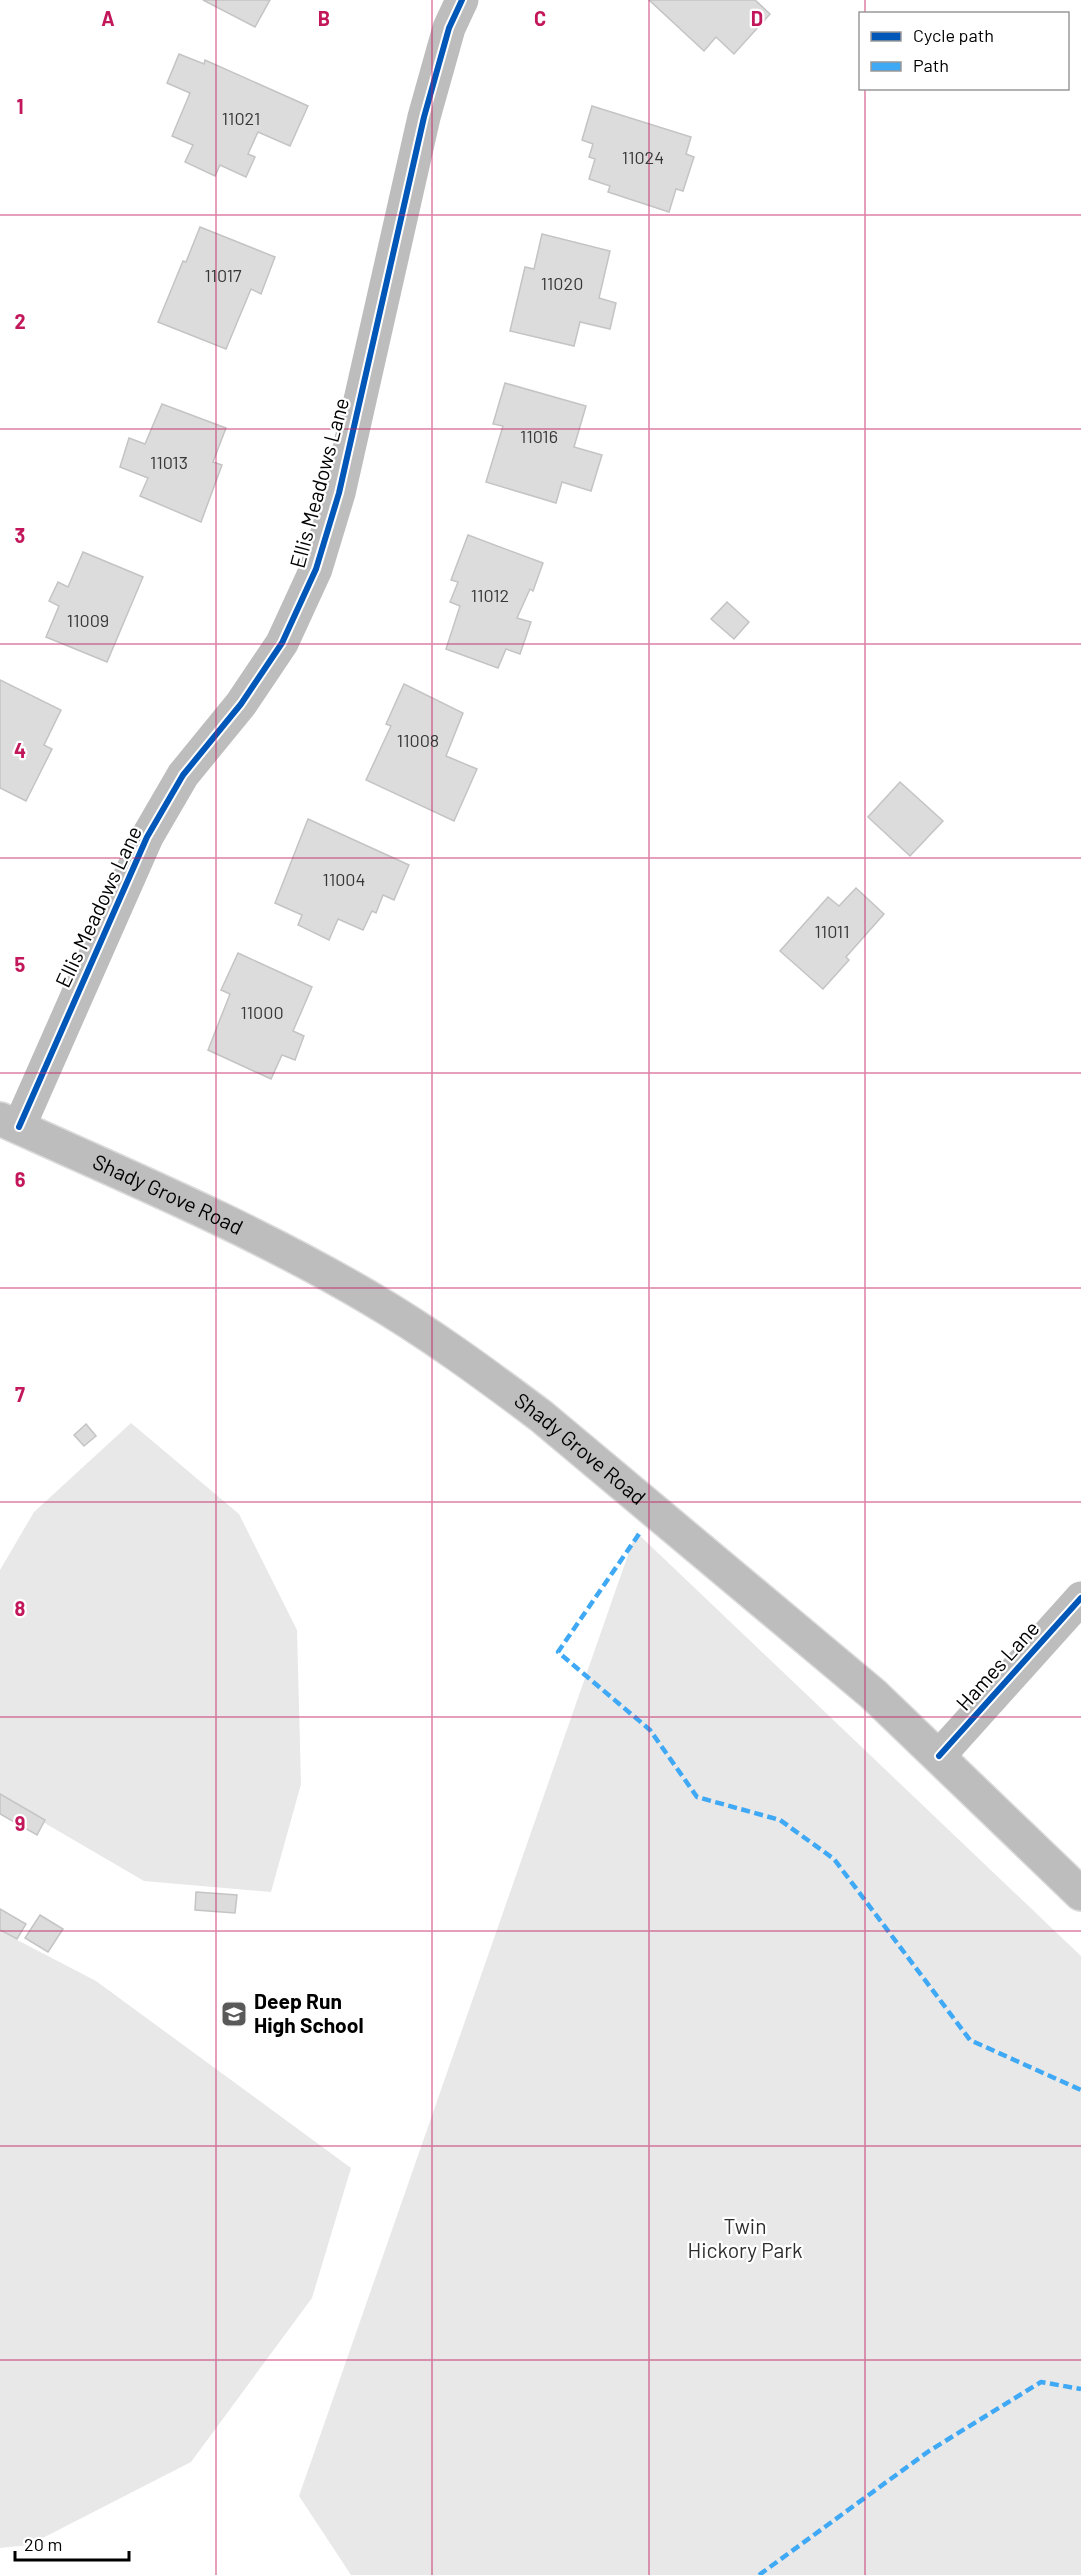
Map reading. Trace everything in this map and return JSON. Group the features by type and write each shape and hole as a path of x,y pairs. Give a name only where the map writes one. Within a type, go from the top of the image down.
{"street":[{"name":"Ellis Meadows Lane","path":"9,1123 147,837 183,775 241,704 282,644 316,569 339,493 424,117 449,28 462,0"},
{"name":"Shady Grove Road","path":"9,1123 252,1235 368,1297 438,1342 541,1416 873,1694 1081,1894"},
{"name":"Hames Lane","path":"939,1756 1081,1598"}],"green space":[{"path":"131,1423 239,1514 297,1630 301,1784 271,1892 144,1881 0,1797 0,1570 34,1512"},
{"name":"Twin Hickory Park","path":"636,1532 1081,1956 1081,2575 351,2575 299,2496"},
{"path":"0,1931 96,1981 351,2168 312,2298 191,2462 29,2545 0,2548"}],"building":[{"path":"203,0 270,0 255,27"},
{"path":"649,0 755,0 770,14 734,54 716,37 704,51"},
{"path":"179,54 204,64 205,60 308,106 290,146 258,132 248,154 255,157 246,177 220,165 215,176 185,162 193,145 172,136 190,93 167,83"},
{"path":"592,106 691,137 686,154 694,157 683,191 676,189 669,212 608,192 610,186 589,179 595,159 589,157 593,144 582,140"},
{"path":"200,227 275,257 261,294 251,289 226,349 158,322 183,261 186,262"},
{"path":"542,234 610,251 599,298 616,303 610,329 580,322 574,346 510,331 525,267 534,269"},
{"path":"505,383 586,406 574,447 602,455 591,491 562,482 556,503 486,482 503,426 493,424"},
{"path":"162,404 226,428 213,462 222,465 201,522 140,496 148,478 120,467 129,438 145,444"},
{"path":"468,535 543,563 533,591 530,589 517,618 531,622 520,654 506,649 498,668 446,649 460,606 450,602 458,582 451,580"},
{"path":"83,552 143,577 107,662 46,637 59,606 49,601 58,582 68,587"},
{"path":"727,602 749,622 734,639 711,619"},
{"path":"0,680 61,710 44,745 52,749 26,801 0,788"},
{"path":"404,684 463,713 446,756 477,769 454,821 366,780 391,726 386,724"},
{"path":"900,782 943,821 910,856 868,817"},
{"path":"308,819 409,865 394,900 383,895 376,913 372,911 363,930 338,919 329,940 298,925 302,915 275,903"},
{"path":"856,888 884,914 846,957 849,960 823,989 780,951 828,897 839,906"},
{"path":"238,953 312,987 293,1031 304,1036 295,1060 282,1055 271,1079 208,1050 230,994 221,990"},
{"path":"86,1424 96,1436 84,1446 74,1435"},
{"path":"0,1794 45,1820 37,1835 0,1814"},
{"path":"196,1892 237,1895 235,1913 195,1910"},
{"path":"0,1909 26,1924 17,1939 0,1930"},
{"path":"40,1915 63,1929 48,1952 25,1938"}],"marked path":[{"path":"639,1534 558,1652 650,1730 697,1797 780,1820 834,1859 970,2040 1081,2090"},
{"path":"759,2575 929,2451 1041,2382 1081,2389"}],"cycle path":[{"path":"19,1127 147,837 183,775 241,704 282,643 316,569 339,493 424,117 449,28 462,0"},
{"path":"939,1756 1081,1598"}],"place":[{"name":"Deep Run High School","path":"234,2014"}]}
